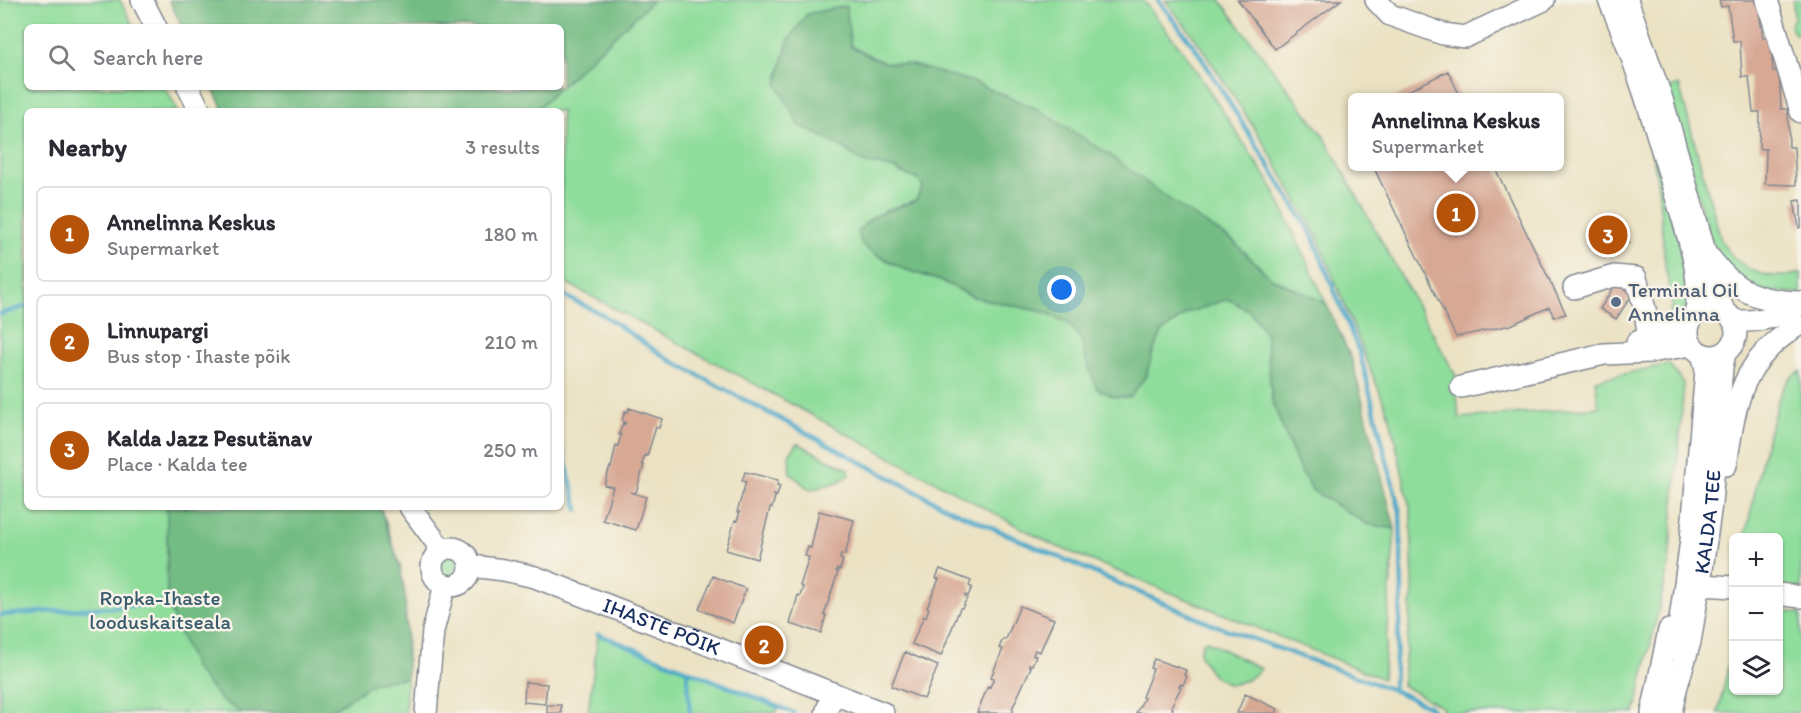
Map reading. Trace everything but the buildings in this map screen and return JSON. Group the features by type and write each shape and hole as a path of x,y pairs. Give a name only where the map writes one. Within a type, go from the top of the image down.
{"street":[{"path":"142,0 154,24"},
{"path":"1376,0 1390,15 1443,34 1465,37 1544,0"},
{"path":"1609,0 1652,113 1697,277 1699,299 1688,337 1696,350"},
{"path":"1627,0 1662,99 1718,298 1736,328 1729,348"},
{"path":"1767,0 1792,45 1801,112"},
{"path":"190,90 198,108"},
{"path":"1707,254 1732,284 1753,296 1778,302 1801,303"},
{"path":"1574,288 1614,276 1636,278 1645,309 1649,344"},
{"path":"1461,387 1649,344 1704,309 1712,308 1746,322 1776,317 1801,303"},
{"path":"1649,344 1696,350 1710,357 1779,330 1799,326"},
{"path":"1711,504 1723,485 1734,417 1746,377 1759,356 1779,337 1799,326"},
{"name":"KALDA TEE","path":"1671,713 1690,642 1711,504 1722,367 1729,348"},
{"name":"KALDA TEE","path":"1676,689 1676,641 1681,605 1698,584 1691,540 1706,369 1696,350"},
{"path":"412,510 442,550"},
{"path":"454,548 460,550 469,559 471,566 463,582 457,585 445,585 439,582 433,572 434,560 442,550 454,548"},
{"name":"IHASTE PÕIK","path":"471,566 535,576 829,703 883,713"},
{"path":"1698,584 1729,587"},
{"path":"426,713 433,631 445,585"},
{"path":"1783,595 1801,597"},
{"path":"1652,713 1669,630 1681,605"}],"green space":[{"name":"Ropka-Ihaste looduskaitseala","path":"0,0 120,0 132,24 24,24 24,90 167,90 176,108 24,108 24,510 381,510 397,559 405,608 407,659 405,713 0,713"},
{"path":"169,0 653,0 564,83 564,24 181,24"},
{"path":"653,0 1143,0 1186,55 1272,186 1326,303 1271,278 1233,241 1181,208 912,65 882,62 851,46 799,125 844,148 862,162 892,168 918,180 923,186 916,200 884,211 875,254 904,269 941,281 974,297 1048,313 1070,325 1082,341 1086,360 1153,352 1162,332 1187,313 1228,299 1250,311 1266,334 1272,401 1299,468 1312,490 1367,524 1395,529 1383,679 1053,545 564,282 564,108 538,108 557,90 564,90 564,84"},
{"path":"1165,0 1220,0 1323,135 1455,374 1459,418 1599,407 1595,380 1669,364 1684,384 1669,564 1635,713 1443,713 1443,708 1402,685 1413,590 1411,512 1390,418 1317,236 1262,140 1198,42"},
{"path":"1793,0 1801,0 1801,34 1798,35 1790,26 1794,18"},
{"path":"846,6 851,47 882,62 912,65 973,82 1037,109 1110,155 1181,208 1233,241 1271,278 1326,303 1352,360 1395,529 1367,524 1312,490 1299,468 1272,401 1266,334 1250,311 1228,299 1187,313 1162,332 1146,376 1130,397 1115,397 1097,389 1086,360 1082,341 1070,325 1048,313 974,297 941,281 904,269 862,245 858,232 864,225 877,215 916,200 923,186 918,180 892,168 862,162 844,148 799,125 777,84 788,41 807,14"},
{"path":"1679,85 1721,240 1736,259 1755,271 1777,276 1801,273 1801,293 1757,291 1716,257 1666,89"},
{"path":"214,90 557,90 538,108 222,108"},
{"path":"1651,145 1685,261 1689,303 1684,311 1668,320 1672,304 1665,265 1658,185"},
{"path":"1801,371 1801,591 1783,588 1783,533 1746,533 1764,450 1780,394 1791,376"},
{"path":"798,443 849,469 849,475 838,482 810,490 790,473 789,454"},
{"path":"167,510 381,510 400,566 405,595 407,678 375,682 330,711 322,713 242,713 221,700 195,669 167,603"},
{"path":"452,552 462,556 466,566 462,576 452,580 442,576 438,566 442,556"},
{"path":"1783,610 1801,614 1801,713 1718,713 1729,662 1729,695 1783,695"},
{"path":"598,634 778,708 776,713 588,713"},
{"path":"1207,641 1261,669 1247,680 1230,685 1212,675 1199,654 1203,642"}],"waterway":[{"path":"1158,0 1196,49 1311,233 1360,354 1400,512 1402,593 1393,690 1428,706 1435,713"},
{"path":"564,296 603,315 668,359 945,507 1209,623 1393,690"},
{"path":"0,314 24,307"},
{"path":"564,456 578,510"},
{"path":"0,615 167,603"},
{"path":"598,634 794,713"},
{"path":"687,670 690,713"}],"place":[{"name":"Annelinna Keskus","path":"1456,213"},
{"name":"Kalda Jazz Pesutänav","path":"1608,235"},
{"name":"Terminal Oil Annelinna","path":"1616,302"},
{"name":"Linnupargi","path":"764,645"}]}
